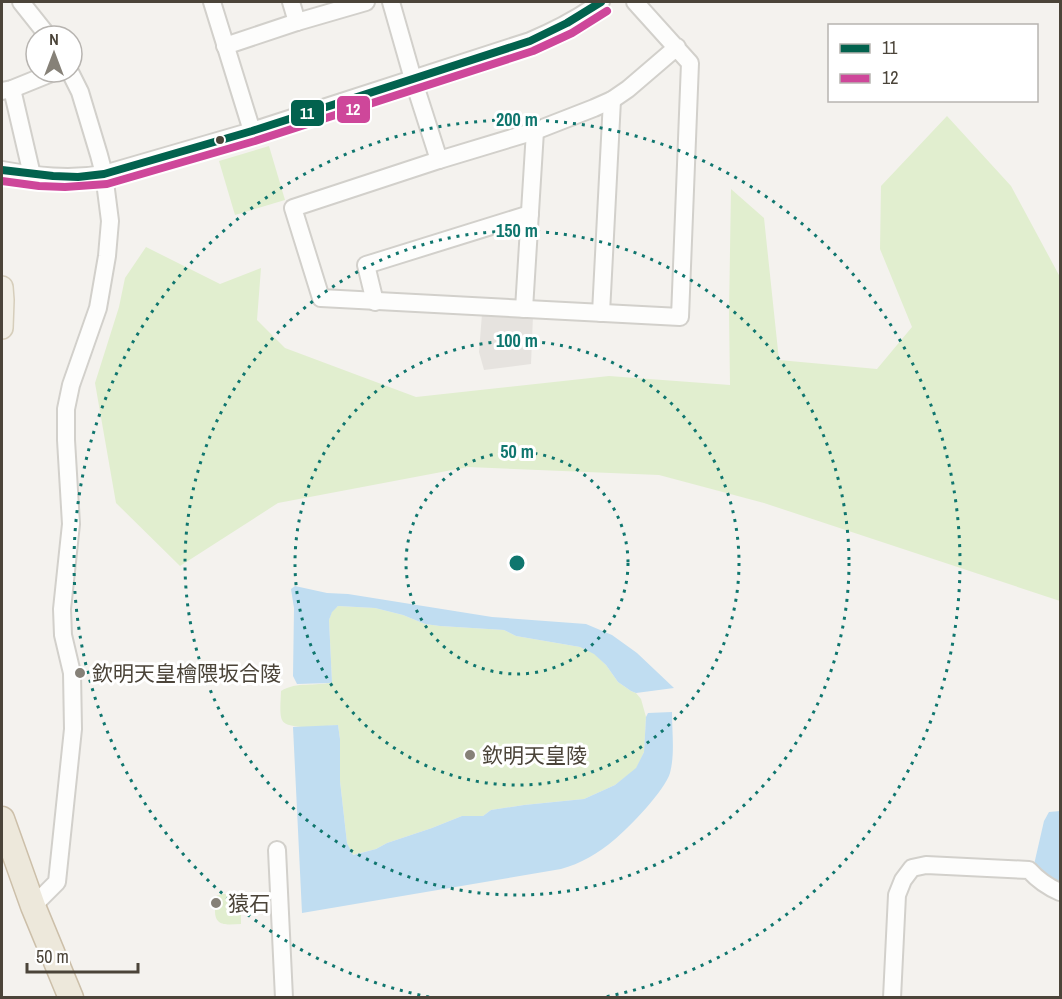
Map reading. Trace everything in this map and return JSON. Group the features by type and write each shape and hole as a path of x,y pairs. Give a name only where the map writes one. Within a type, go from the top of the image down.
{"highway":[{"path":"2,819 33,906 71,998"}],"main road":[{"path":"2,287 2,328"}],"street":[{"path":"21,2 38,24"},
{"path":"212,2 252,131"},
{"path":"291,2 297,22"},
{"path":"225,46 366,2"},
{"path":"391,2 439,160"},
{"path":"2,170 63,178 104,174 252,131 530,41 558,29 601,2"},
{"path":"635,2 677,47 690,63 680,317 321,298 293,208 535,131 594,108 612,100 677,47"},
{"path":"24,83 7,90 32,175"},
{"path":"33,906 57,882 73,729 72,673 63,635 62,609 71,524 66,409 71,385 98,308 107,256 110,221 104,174 76,84"},
{"path":"601,313 612,100"},
{"path":"524,309 535,131"},
{"path":"375,302 366,265 530,214"},
{"path":"277,850 284,998"},
{"path":"892,998 897,895 903,880 912,868 926,865 1029,870 1051,888 1060,892"}],"green space":[{"path":"947,116 1011,186 1060,277 1060,601 764,503 659,475 468,467 278,503 180,566 116,503 95,383 119,307 125,278 146,247 220,284 261,268 257,320 285,348 416,397 609,376 730,385 731,189 764,218 779,360 877,369 912,327 880,249 881,186"},
{"path":"269,146 285,200 235,215 219,161"},
{"path":"338,606 375,608 403,615 425,624 504,630 516,636 580,647 594,653 618,682 636,693 641,699 646,717 644,752 636,769 615,785 584,799 491,810 483,816 462,816 376,849 352,855 347,843 340,781 338,725 291,726 282,720 281,714 281,691 293,686 332,682 329,620 332,611"},
{"path":"241,894 241,924 223,924 217,920 216,896"}],"shaded area":[{"path":"482,314 533,316 531,364 484,370 479,352"}],"water":[{"path":"295,586 327,593 348,594 492,617 586,624 612,635 637,653 674,688 636,693 631,691 618,682 606,665 594,654 580,647 516,636 504,630 425,624 403,615 375,608 338,606 332,612 329,620 332,682 297,684 293,676 294,608 291,589"},
{"path":"672,712 672,758 667,780 654,799 628,827 589,858 561,869 302,913 293,727 338,725 340,781 347,843 353,855 376,849 462,816 483,816 491,810 584,799 615,785 636,768 644,752 648,713"},
{"path":"1060,811 1060,886 1033,869 1044,821 1049,812"}],"transit line":[{"name":"11","path":"2,170 78,177 104,174 252,131 530,41 567,23 601,2"},
{"name":"12","path":"2,181 65,187 107,184 255,141 533,51 572,33 607,11"}],"place":[{"name":"欽明天皇檜隈坂合陵","path":"80,673"},
{"name":"欽明天皇陵","path":"470,755"},
{"name":"猿石","path":"216,903"}]}
